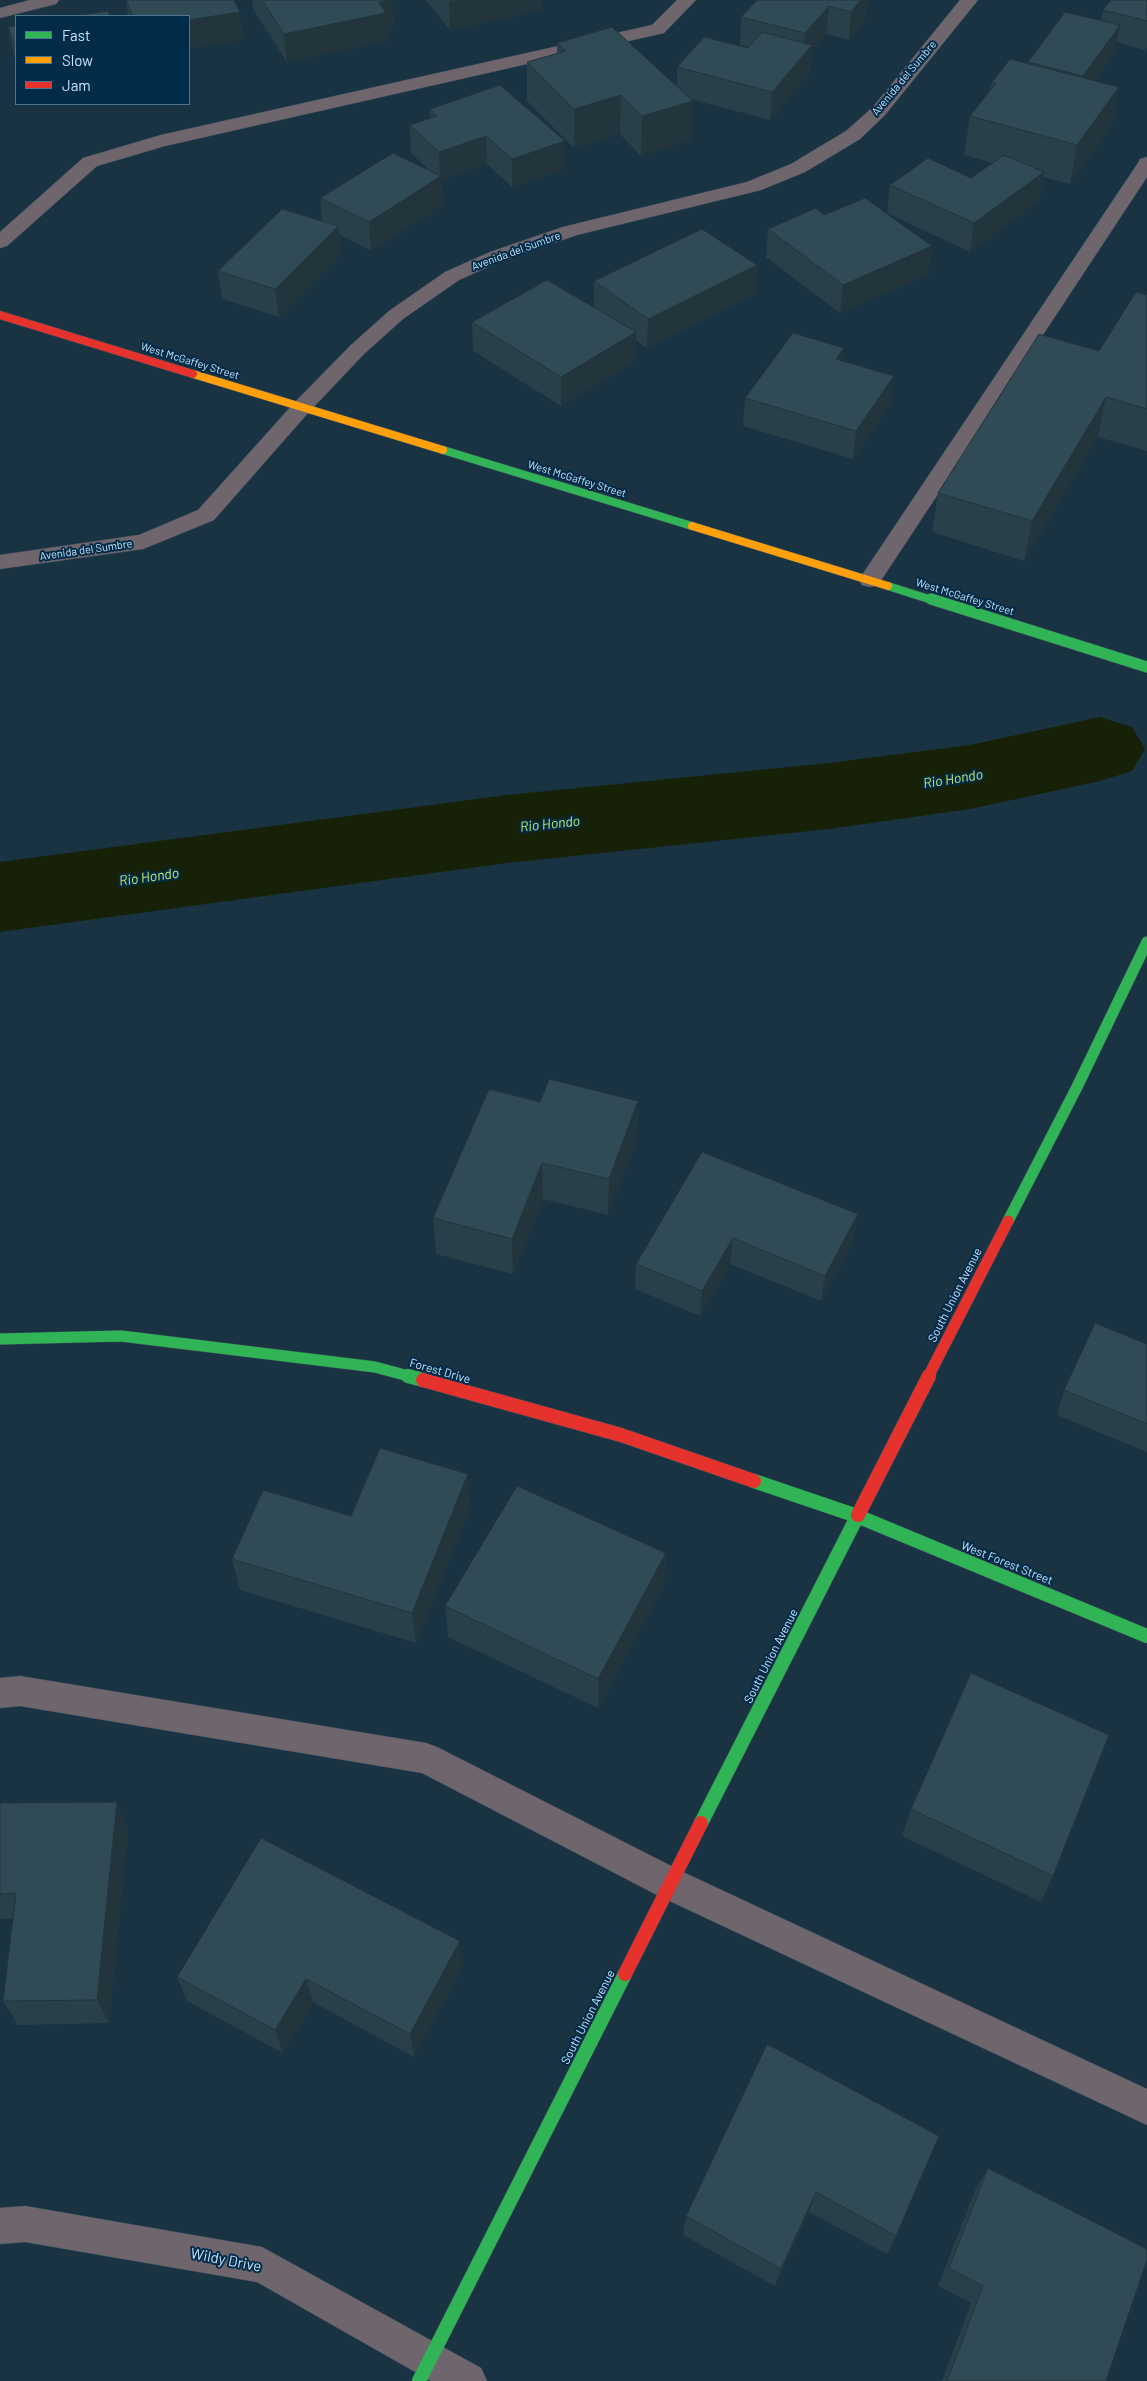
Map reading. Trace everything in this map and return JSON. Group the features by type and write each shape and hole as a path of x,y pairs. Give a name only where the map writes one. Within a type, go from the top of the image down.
{"main road":[{"name":"West McGaffey Street","path":"0,315 870,580 1147,668"},
{"name":"South Union Avenue","path":"424,2371 857,1516 1077,1087 1147,942"},
{"name":"Forest Drive","path":"0,1339 121,1336 375,1367 621,1436 857,1516"},
{"name":"West Forest Street","path":"857,1516 1147,1636"}],"street":[{"path":"0,13 50,0"},
{"path":"0,242 90,162 170,138 658,29 687,0"},
{"name":"Avenida del Sumbre","path":"0,562 142,542 206,515 301,408 358,349 396,315 452,276 497,256 570,231 754,186 798,168 853,135 879,111 969,0"},
{"path":"870,580 1147,163"},
{"path":"0,1693 20,1691 426,1758 671,1884 1147,2107"},
{"name":"Wildy Drive","path":"0,2226 25,2224 262,2265 424,2371 468,2381"}],"building":[{"path":"126,0 234,0 240,12 190,20 190,15 133,15"},
{"path":"262,0 390,0 379,2 386,13 284,34"},
{"path":"757,0 861,0 851,12 829,6 805,33 741,17"},
{"path":"1111,0 1147,0 1147,21 1103,10"},
{"path":"108,11 110,15 82,15"},
{"path":"1065,12 1120,25 1083,76 1028,62"},
{"path":"15,26 15,46 8,27"},
{"path":"612,27 693,101 642,116 621,95 574,109 527,62 566,51 557,43"},
{"path":"762,32 812,45 772,92 677,67 704,37 748,48"},
{"path":"1010,59 1119,87 1077,145 970,116 996,83 992,82"},
{"path":"500,85 565,141 512,159 486,136 439,152 410,125 437,116 430,109"},
{"path":"393,153 441,176 369,222 320,198"},
{"path":"1004,155 1044,172 974,223 890,185 928,158 971,178"},
{"path":"865,198 932,246 843,285 768,229 816,208 824,215"},
{"path":"282,209 338,226 275,289 218,271"},
{"path":"702,229 757,265 648,319 594,281"},
{"path":"547,280 636,332 561,377 472,322"},
{"path":"1136,292 1147,295 1147,409 1106,397 1032,521 938,493 1039,334 1099,351"},
{"path":"793,333 844,348 836,359 894,376 856,431 745,398"},
{"path":"549,1079 638,1101 609,1179 542,1163 512,1239 433,1218 489,1089 540,1102"},
{"path":"702,1152 858,1214 825,1276 733,1238 702,1291 636,1264"},
{"path":"1095,1323 1147,1344 1147,1424 1064,1390"},
{"path":"380,1448 468,1474 412,1613 232,1559 263,1490 351,1516"},
{"path":"517,1486 666,1553 598,1679 445,1606"},
{"path":"971,1673 1109,1735 1053,1876 911,1809"},
{"path":"117,1802 97,2000 3,2001 16,1893 0,1894 0,1803"},
{"path":"261,1838 460,1941 410,2034 306,1979 275,2030 177,1977"},
{"path":"767,2044 939,2136 896,2236 816,2192 781,2269 686,2216"},
{"path":"988,2168 1147,2249 1147,2260 1106,2381 947,2381 983,2286 949,2268"}],"waterway":[{"name":"Rio Hondo","path":"0,897 507,829 829,796 970,777 1100,749"}],"traffic: fast":[{"path":"443,450 692,526"},
{"path":"888,586 1147,667"},
{"path":"1008,1221 1077,1087 1147,942"},
{"path":"0,1339 121,1336 375,1367 423,1380"},
{"path":"754,1481 857,1516 1147,1636"},
{"path":"701,1823 858,1515"},
{"path":"419,2381 625,1974"}],"traffic: slow":[{"path":"193,374 443,450"},
{"path":"692,526 888,586"}],"traffic: jam":[{"path":"0,315 193,374"},
{"path":"858,1515 1008,1221"},
{"path":"423,1380 621,1435 754,1481"},
{"path":"625,1974 701,1823"}]}
